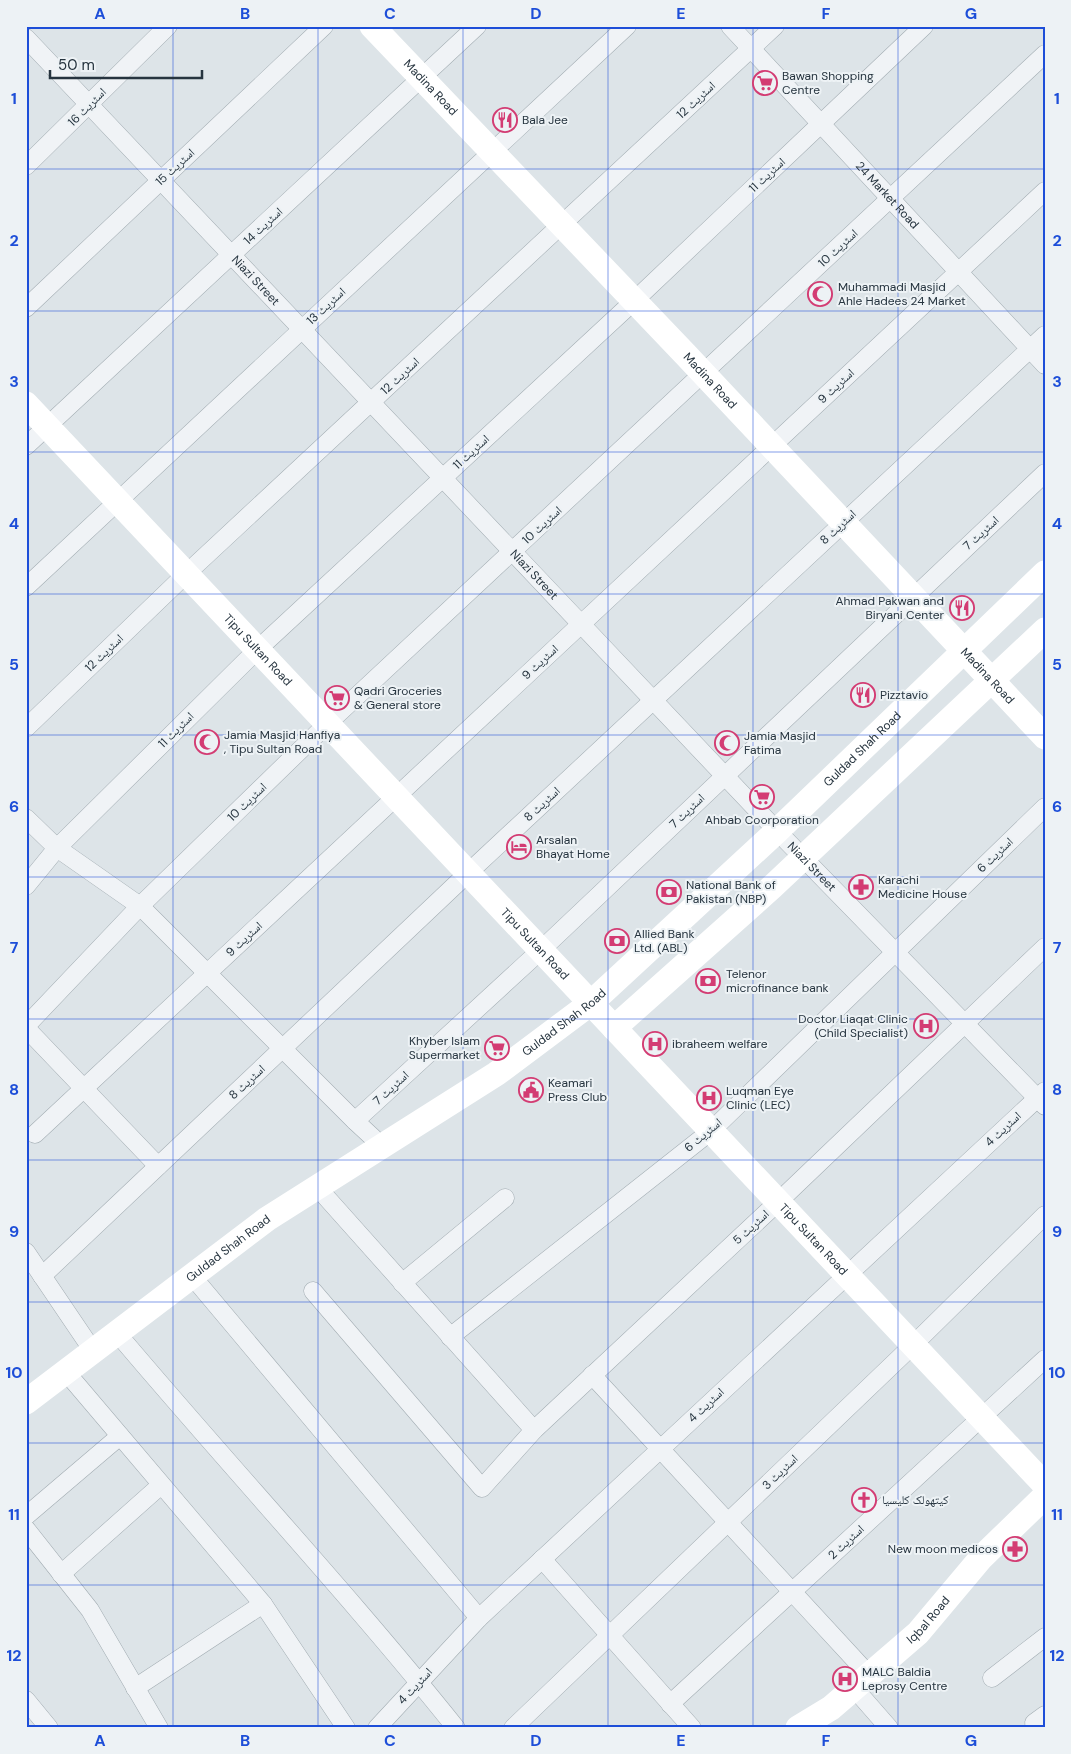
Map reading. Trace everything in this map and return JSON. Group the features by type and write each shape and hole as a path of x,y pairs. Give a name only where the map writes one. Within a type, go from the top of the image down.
{"street":[{"name":"اسٹریٹ 16","path":"26,166 168,26"},
{"name":"اسٹریٹ 15","path":"26,308 324,26"},
{"name":"Madina Road","path":"372,26 844,521 1045,737"},
{"name":"اسٹریٹ 14","path":"26,446 477,26"},
{"name":"اسٹریٹ 13","path":"26,587 627,26"},
{"name":"24 Market Road","path":"730,26 1045,365"},
{"name":"اسٹریٹ 12","path":"26,728 186,574 775,26"},
{"name":"اسٹریٹ 11","path":"26,886 57,848 257,650 634,300 924,26"},
{"name":"Niazi Street","path":"26,38 777,831 964,1023 1042,1098"},
{"name":"اسٹریٹ 10","path":"26,1027 140,906 328,724 1045,54"},
{"name":"اسٹریٹ 9","path":"36,1134 1045,191"},
{"name":"اسٹریٹ 8","path":"42,1276 468,873 844,521 1045,336"},
{"name":"Tipu Sultan Road","path":"26,404 1045,1485"},
{"name":"اسٹریٹ 7","path":"355,1121 540,950 1045,473"},
{"name":"Guldad Shah Road","path":"26,1402 267,1219 496,1074 591,1003 777,831 1045,573"},
{"path":"614,1028 803,857 1045,630"},
{"name":"اسٹریٹ 6","path":"450,1337 710,1131 1045,807"},
{"path":"26,818 57,848 140,906 383,1147"},
{"name":"اسٹریٹ 5","path":"313,1291 482,1488 534,1430 778,1202 1045,947"},
{"path":"26,1027 158,1166"},
{"name":"اسٹریٹ 4","path":"376,1728 479,1618 846,1274 1042,1098"},
{"path":"318,1188 534,1430"},
{"path":"402,1283 505,1198"},
{"name":"اسٹریٹ 3","path":"513,1728 913,1345 1045,1215"},
{"path":"26,1252 93,1351"},
{"path":"192,1276 479,1618"},
{"path":"118,1333 210,1442 419,1681 456,1728"},
{"name":"اسٹریٹ 2","path":"670,1704 1045,1360"},
{"path":"66,1372 263,1604 346,1728"},
{"path":"592,1375 792,1592 862,1682 889,1728"},
{"path":"26,1516 120,1436"},
{"path":"61,1574 161,1484"},
{"name":"Iqbal Road","path":"798,1728 832,1708 918,1633 982,1558 1045,1496"},
{"path":"26,1529 90,1610 159,1728"},
{"path":"542,1559 692,1728"},
{"path":"135,1688 263,1604"},
{"path":"992,1678 1045,1637"},
{"path":"26,1700 49,1728"}],"place":[{"name":"Bawan Shopping Centre","path":"765,83"},
{"name":"Bala Jee","path":"505,120"},
{"name":"Muhammadi Masjid Ahle Hadees 24 Market","path":"820,294"},
{"name":"Ahmad Pakwan and Biryani Center","path":"962,608"},
{"name":"Pizztavio","path":"863,695"},
{"name":"Qadri Groceries & General store","path":"337,698"},
{"name":"Jamia Masjid Hanfiya , Tipu Sultan Road","path":"207,742"},
{"name":"Jamia Masjid Fatima","path":"727,743"},
{"name":"Ahbab Coorporation","path":"762,797"},
{"name":"Arsalan Bhayat Home","path":"519,847"},
{"name":"Karachi Medicine House","path":"861,887"},
{"name":"National Bank of Pakistan (NBP)","path":"669,892"},
{"name":"Allied Bank Ltd. (ABL)","path":"617,941"},
{"name":"Telenor microfinance bank","path":"708,981"},
{"name":"Doctor Liaqat Clinic (Child Specialist)","path":"926,1026"},
{"name":"ibraheem welfare","path":"655,1044"},
{"name":"Khyber Islam Supermarket","path":"497,1048"},
{"name":"Keamari Press Club","path":"531,1090"},
{"name":"Luqman Eye Clinic (LEC)","path":"709,1098"},
{"name":"کیتھولک کلیسیا","path":"864,1500"},
{"name":"New moon medicos","path":"1015,1549"},
{"name":"MALC Baldia Leprosy Centre","path":"845,1679"}]}
